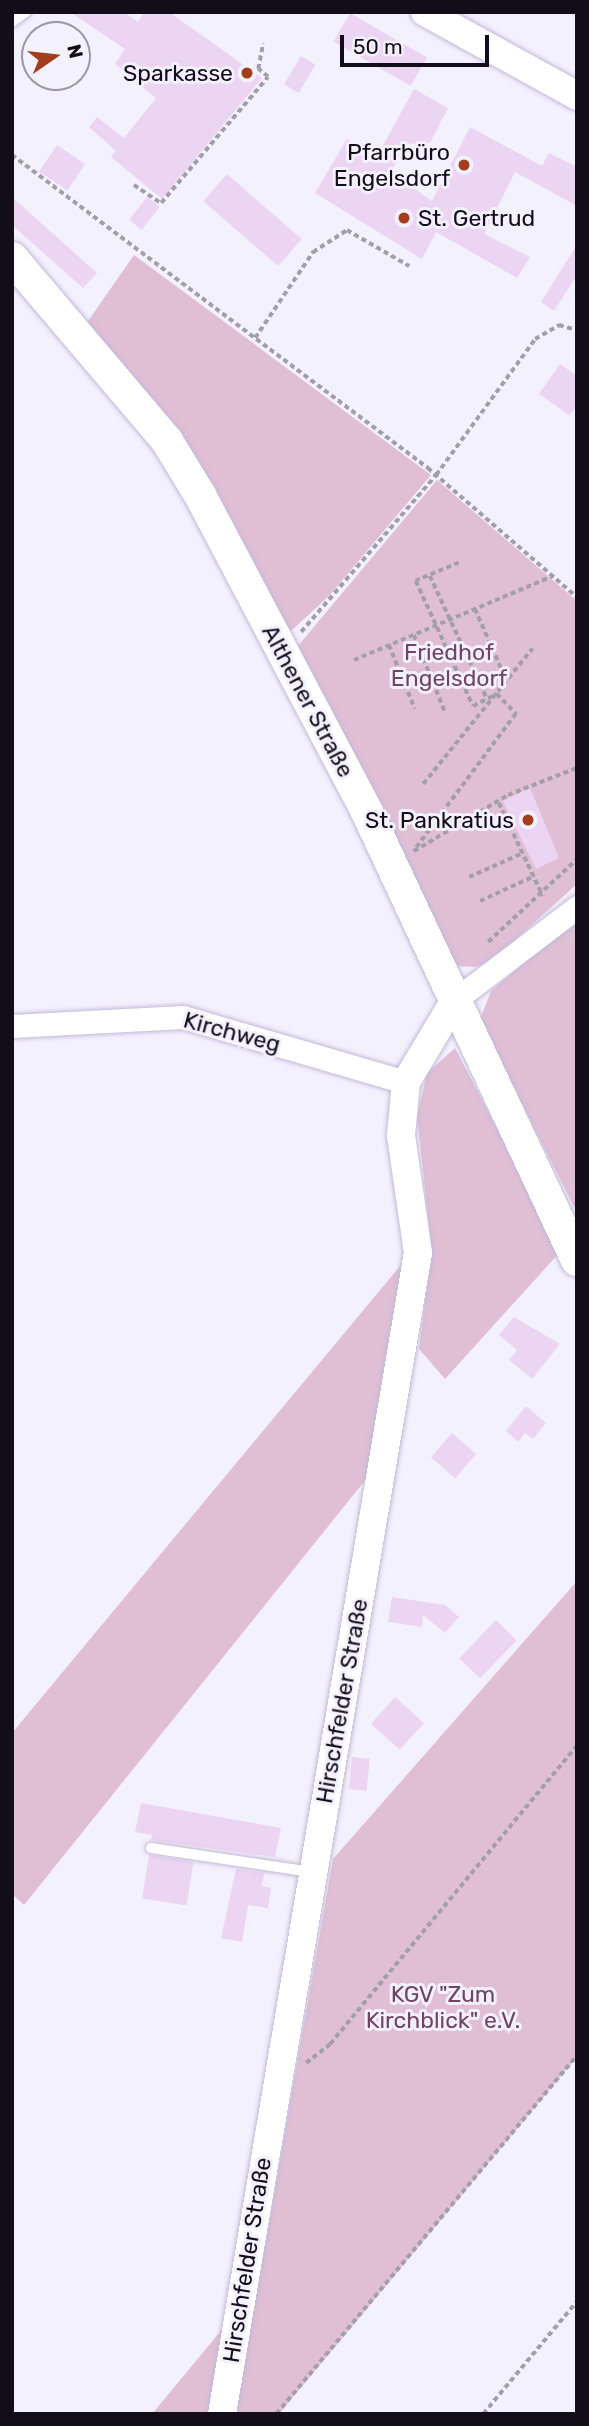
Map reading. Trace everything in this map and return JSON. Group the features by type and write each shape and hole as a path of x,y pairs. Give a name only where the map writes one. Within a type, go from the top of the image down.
{"main road":[{"name":"Althener Straße","path":"12,258 167,441 281,650 455,1000 577,1260"}],"street":[{"path":"425,12 577,96"},
{"path":"455,1000 577,907"},
{"name":"Hirschfelder Straße","path":"222,2414 418,1253 401,1135 406,1082 455,1000"},
{"name":"Kirchweg","path":"12,1026 183,1017 406,1082"}],"lane":[{"path":"12,22 26,12"},
{"path":"151,1848 313,1872"}],"path":[{"path":"134,185 161,203 268,77 258,69 263,43"},
{"path":"12,155 436,475 577,597"},
{"path":"255,338 313,252 347,230 409,266"},
{"path":"281,650 436,475 535,340 559,325 577,330"},
{"path":"459,563 416,582 479,714"},
{"path":"430,576 487,699"},
{"path":"354,660 553,576"},
{"path":"475,609 506,679"},
{"path":"414,635 445,712"},
{"path":"389,645 415,709"},
{"path":"423,785 532,649"},
{"path":"474,706 497,694"},
{"path":"497,694 516,714 414,851 499,803 577,768"},
{"path":"499,803 543,896"},
{"path":"469,877 523,853"},
{"path":"488,942 543,896 577,859"},
{"path":"480,901 534,876"},
{"path":"279,2070 303,2065 330,2044 577,1745"},
{"path":"276,2414 577,2055"},
{"path":"483,2414 577,2301"}],"green space":[{"path":"134,255 431,475 329,596 291,631 86,324"},
{"name":"Friedhof Engelsdorf","path":"437,480 577,601 577,884 493,960 476,967 453,966 297,647"},
{"path":"577,919 577,1213 480,1020 491,991"},
{"path":"455,1048 561,1251 445,1379 419,1349 432,1251 417,1117 427,1073"},
{"path":"405,1260 371,1473 24,1905 12,1894 12,1733"},
{"name":"KGV \"Zum Kirchblick\" e.V.","path":"577,1581 577,2057 279,2414 152,2414 258,2286 333,1859"}],"building":[{"path":"70,12 124,12 138,22 144,12 169,12 262,78 162,199 111,157 116,151 89,127 97,117 124,138 156,98 115,64 125,49 91,26 91,21 83,21"},
{"path":"350,13 427,58 411,86 334,42"},
{"path":"301,56 316,65 299,93 284,84"},
{"path":"414,89 448,108 430,143 406,144 391,172 432,201 470,127 542,166 549,153 577,167 577,206 515,172 484,234 530,257 517,278 436,232 422,259 315,193 347,139 377,156"},
{"path":"57,145 85,164 67,191 39,172"},
{"path":"227,174 302,239 278,266 203,201"},
{"path":"12,197 97,273 83,288 12,225"},
{"path":"147,197 160,207 142,230 129,220"},
{"path":"577,245 577,275 554,311 541,302"},
{"path":"560,364 577,376 577,407 569,415 539,394"},
{"name":"St. Pankratius","path":"530,788 559,858 536,869 503,801"},
{"path":"514,1317 560,1344 532,1379 509,1360 517,1350 499,1335"},
{"path":"526,1406 546,1423 533,1439 525,1433 518,1442 506,1431"},
{"path":"452,1433 476,1454 455,1478 431,1457"},
{"path":"392,1597 445,1605 459,1617 445,1633 423,1615 422,1627 388,1622"},
{"path":"496,1620 517,1640 480,1678 459,1658"},
{"path":"395,1697 424,1723 400,1750 371,1724"},
{"path":"352,1757 370,1759 367,1791 349,1789"},
{"path":"141,1803 281,1828 275,1857 151,1840 152,1835 135,1832"},
{"path":"149,1855 193,1862 187,1905 142,1898"},
{"path":"236,1869 264,1873 262,1886 271,1888 268,1908 248,1905 242,1942 221,1938"}],"place":[{"name":"Sparkasse","path":"247,73"},
{"name":"Pfarrbüro Engelsdorf","path":"464,165"},
{"name":"St. Gertrud","path":"404,218"},
{"name":"St. Pankratius","path":"528,820"}]}
